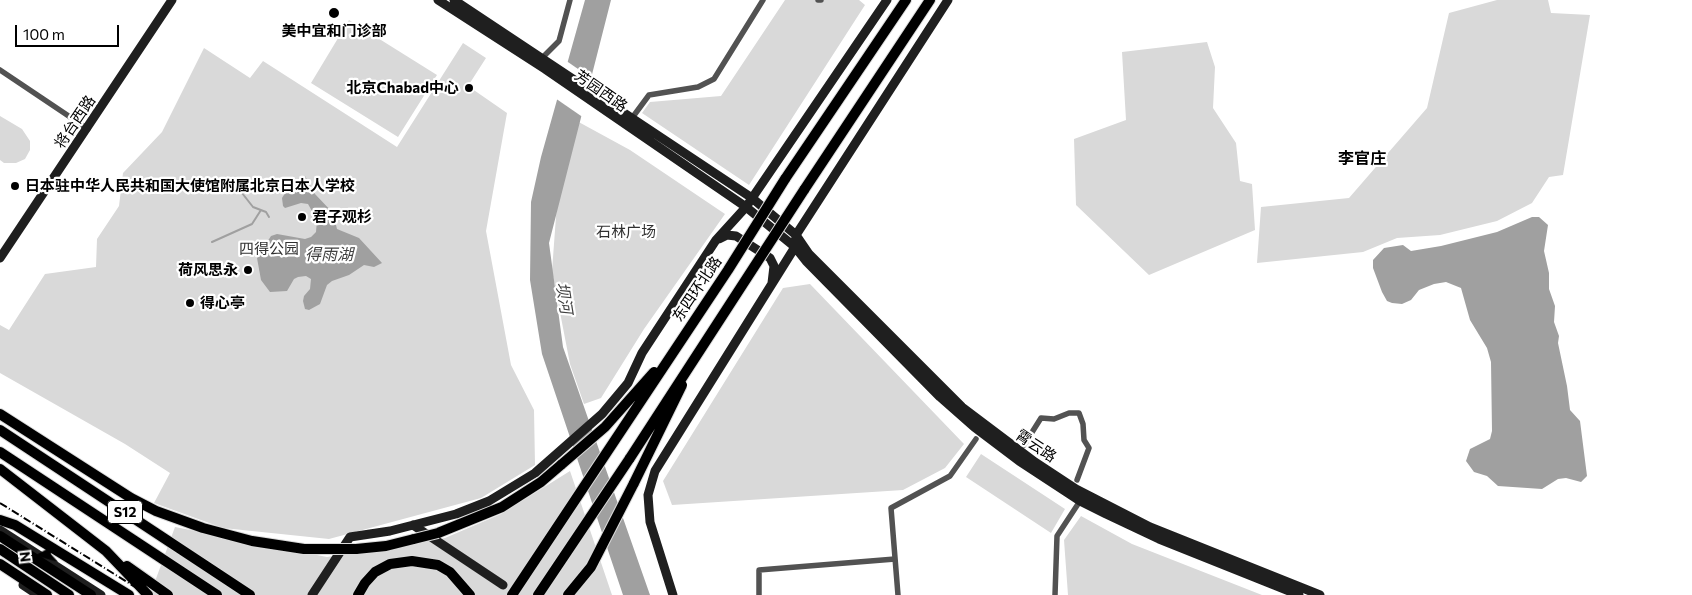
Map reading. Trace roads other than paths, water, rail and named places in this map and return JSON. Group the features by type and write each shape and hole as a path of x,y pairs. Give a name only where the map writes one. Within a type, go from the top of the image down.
{"highway":[{"name":"东四环北路","path":"512,595 785,179 906,0"},
{"path":"538,595 704,340 930,0"},
{"path":"575,595 615,524 704,340"},
{"path":"0,414 131,498 156,511 203,528 252,541 304,549 356,549 386,546 438,533 502,507 541,482 605,426 673,352"},
{"name":"S12","path":"0,430 250,595"},
{"name":"S12","path":"0,452 217,595"},
{"path":"0,469 106,551 168,595"},
{"path":"0,516 128,595"},
{"path":"0,520 15,525"},
{"path":"0,536 91,595"},
{"path":"0,551 69,595"},
{"path":"106,551 148,595"},
{"path":"358,595 365,583 375,572 390,564 412,561 426,562 450,572 460,580 470,595"},
{"path":"0,564 47,595"},
{"path":"568,595 584,576"}],"main road":[{"name":"将台西路","path":"0,258 88,129 172,0"},
{"name":"芳园西路","path":"438,0 546,62"},
{"name":"芳园西路","path":"454,0 546,62 746,207 795,247"},
{"name":"东四环北路","path":"312,595 350,537 413,525 456,514 489,501 535,473 602,414 628,383 642,353 716,240 746,207 887,0"},
{"path":"673,595 650,522 648,496 655,471 772,286 795,247 796,235 948,0"},
{"name":"芳园西路","path":"598,100 632,118 752,198 796,235"},
{"path":"716,240 727,235 736,236 770,258 774,266 772,286"},
{"name":"霄云路","path":"796,235 809,254 962,406 1035,462 1076,489 1150,527 1320,595"},
{"name":"霄云路","path":"795,247 806,261 947,403 1019,461 1080,501 1159,539 1299,595"},
{"path":"413,525 503,585"},
{"path":"0,530 101,595"},
{"path":"0,551 64,595"},
{"path":"0,569 38,595"}],"street":[{"path":"546,62 559,42 570,0"},
{"path":"632,118 649,95 698,87 714,79 763,0"},
{"path":"0,70 88,129"},
{"path":"1024,446 1042,418 1054,419 1069,413 1079,412 1083,424 1084,440 1089,448 1077,480"},
{"path":"898,595 891,508 950,476 976,440"},
{"path":"1055,595 1056,536 1080,501"},
{"path":"759,595 758,570 895,559"}],"water":[{"path":"585,0 611,0 549,243 563,347 650,595 623,595 542,354 530,280 531,202 541,157"},
{"name":"得雨湖","path":"305,176 315,194 333,213 337,229 359,238 382,263 374,267 364,265 349,275 332,281 327,285 320,304 309,310 305,309 303,301 304,296 310,289 311,279 306,276 298,277 294,279 287,291 270,292 261,280 257,258 271,236 277,234 305,239 311,237 316,232 317,220 308,204 301,203 285,208 283,206 282,198 292,182"},
{"path":"1532,217 1539,217 1548,225 1544,251 1549,273 1549,289 1555,306 1554,322 1559,336 1558,343 1570,410 1580,421 1587,476 1581,482 1566,478 1558,479 1542,489 1498,486 1487,476 1474,472 1466,461 1470,449 1490,439 1492,431 1491,362 1487,348 1470,320 1461,288 1446,282 1434,284 1419,290 1411,300 1402,304 1392,303 1387,301 1382,292 1373,268 1373,260 1384,248 1403,245 1411,251 1441,246 1497,232"}],"waterway":[{"path":"217,187 235,189 242,193 253,207 266,212 269,217"},
{"path":"212,242 252,224 261,210"}],"railway":[{"path":"0,503 148,595"}],"place":[{"name":"美中宜和门诊部","path":"334,13"},
{"name":"北京Chabad中心","path":"469,88"},
{"name":"日本驻中华人民共和国大使馆附属北京日本人学校","path":"15,186"},
{"name":"君子观杉","path":"302,217"},
{"name":"荷风思永","path":"248,270"},
{"name":"得心亭","path":"190,303"}],"district":[{"name":"李官庄","path":"1362,159"}],"park label":[{"name":"石林广场","path":"626,232"},
{"name":"四得公园","path":"269,249"}],"water label":[{"name":"坝河","path":"564,298"}]}
